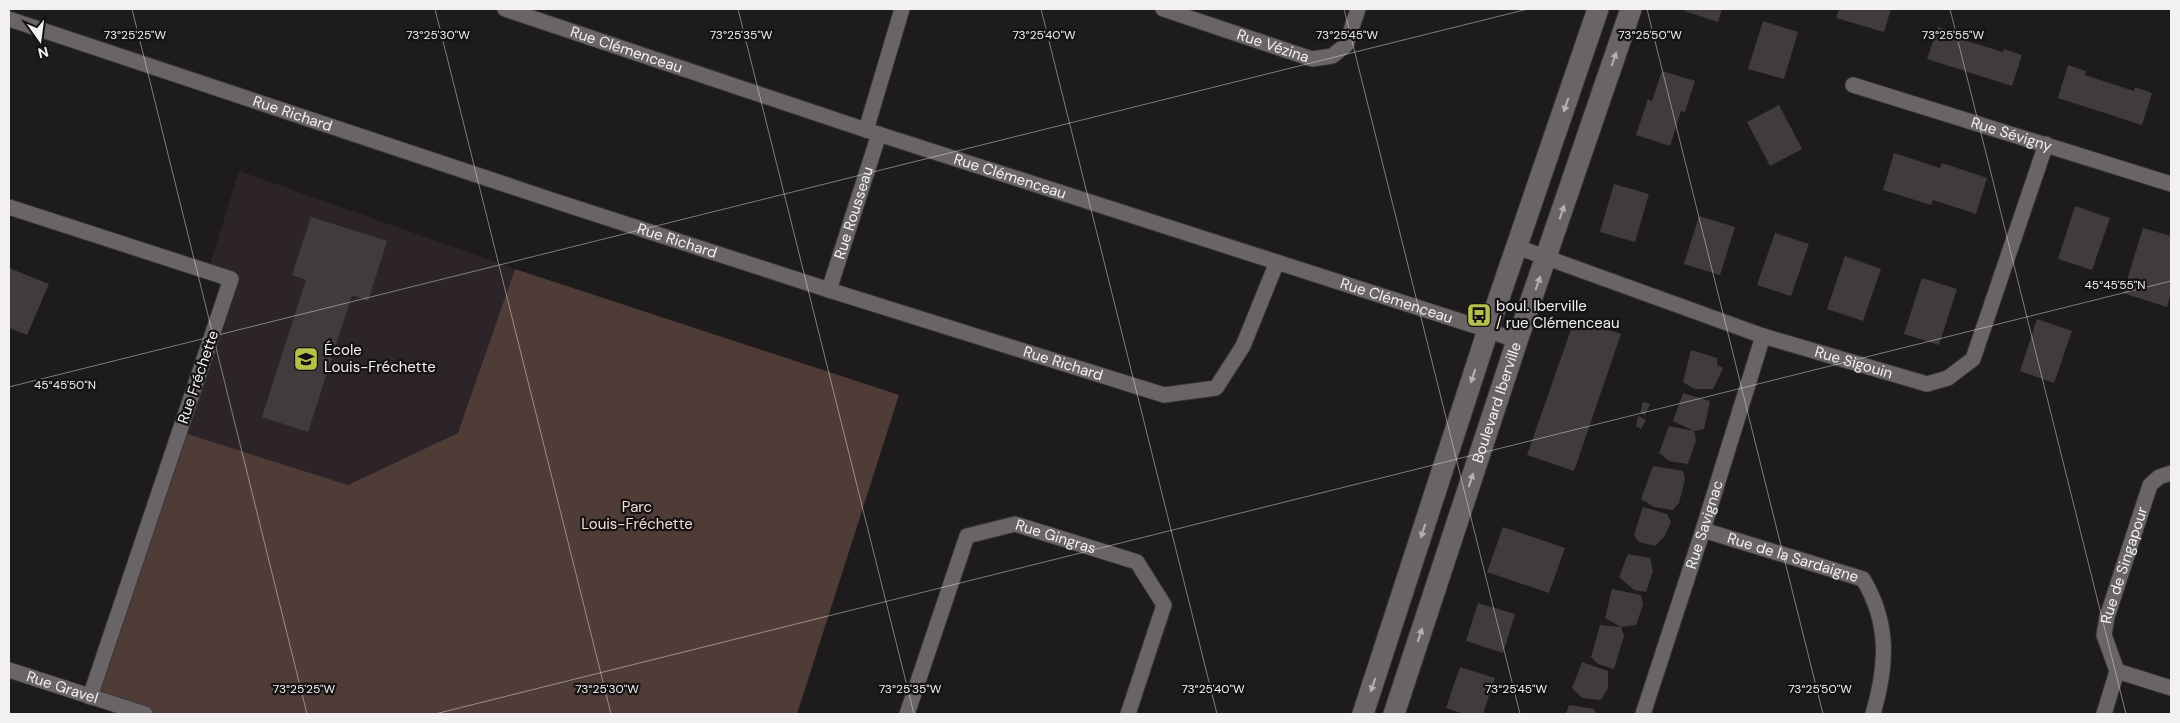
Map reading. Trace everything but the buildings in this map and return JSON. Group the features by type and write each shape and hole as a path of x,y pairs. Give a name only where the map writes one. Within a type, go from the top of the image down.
{"street":[{"name":"Rue Clémenceau","path":"505,9 872,132 1488,330 1517,341"},
{"name":"Rue Rousseau","path":"829,290 872,132 902,9"},
{"name":"Rue Vézina","path":"1163,9 1312,59 1332,56 1346,45 1358,9"},
{"name":"Boulevard Iberville","path":"1363,714 1488,330 1598,9"},
{"name":"Boulevard Iberville","path":"1394,714 1517,341 1631,9"},
{"name":"Rue Richard","path":"9,19 829,290 1164,395 1216,388 1243,346 1277,262"},
{"name":"Rue Sévigny","path":"1853,85 2171,184"},
{"name":"Rue Sigouin","path":"1517,247 1763,336 1927,384 1948,378 1974,359 2046,144"},
{"name":"Rue Fréchette","path":"9,207 231,279 90,696"},
{"name":"Rue Savignac","path":"1643,714 1704,530 1763,336"},
{"name":"Rue de Singapour","path":"2117,671 2104,635 2107,617 2150,485 2165,475"},
{"name":"Rue Gingras","path":"908,714 967,536 1015,524 1137,562 1164,605 1128,714"},
{"name":"Rue de la Sardaigne","path":"1704,530 1863,579 1874,598 1885,652 1873,714"},
{"name":"Rue Gravel","path":"9,670 145,714"},
{"path":"2104,714 2117,671 2171,688"}],"shaded area":[{"path":"239,171 515,269 459,433 348,485 178,431 231,279 208,272"}],"green space":[{"name":"Parc Louis-Fréchette","path":"515,269 899,395 797,714 145,714 90,697 178,431 348,485 458,433"}],"place":[{"name":"boul. Iberville / rue Clémenceau","path":"1479,315"},
{"name":"École Louis-Fréchette","path":"306,359"}]}
